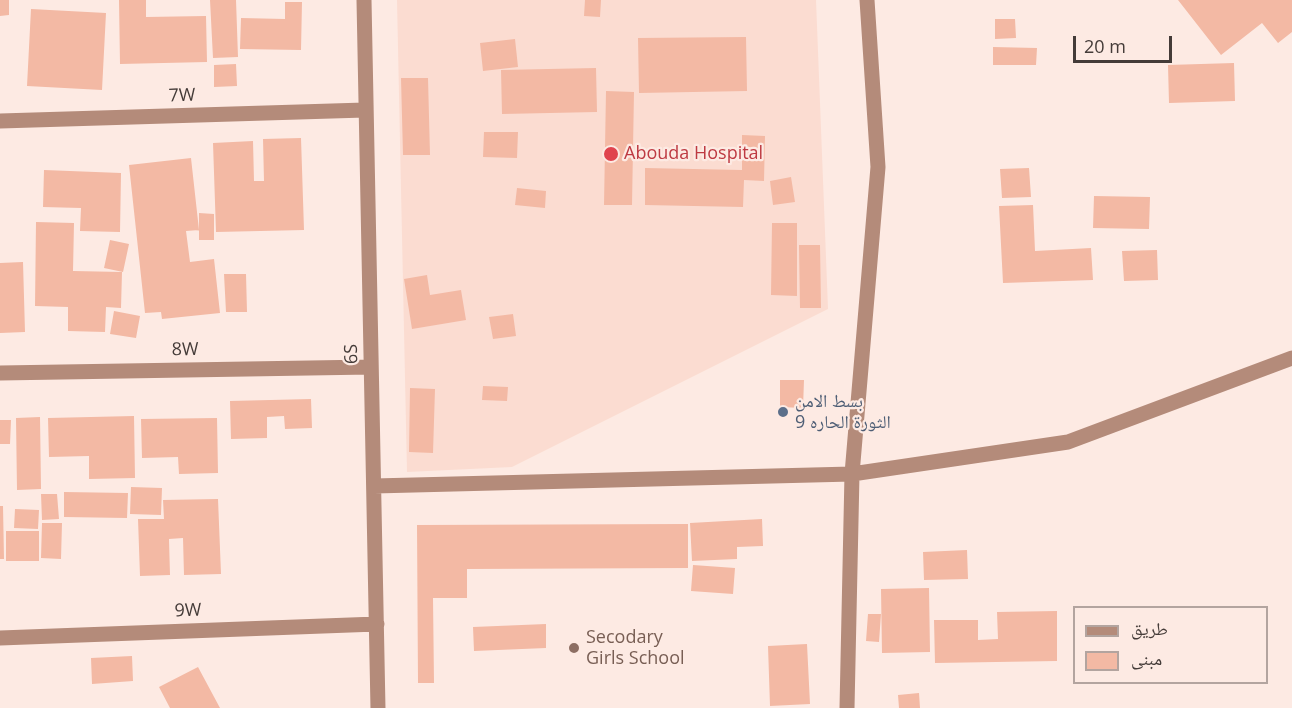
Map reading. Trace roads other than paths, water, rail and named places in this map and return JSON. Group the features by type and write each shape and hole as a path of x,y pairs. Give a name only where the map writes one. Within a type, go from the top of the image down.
{"street":[{"name":"6S","path":"364,0 378,708"},
{"path":"847,708 852,474 878,166 867,0"},
{"name":"7W","path":"0,121 365,111"},
{"path":"374,486 852,474 1068,442 1292,358"},
{"name":"8W","path":"0,373 372,367"},
{"name":"9W","path":"0,638 377,624"}],"place":[{"name":"Abouda Hospital","path":"611,154"},
{"name":"بسط الامن الثورة الحاره 9","path":"783,412"},
{"name":"Secodary Girls School","path":"574,648"}]}
